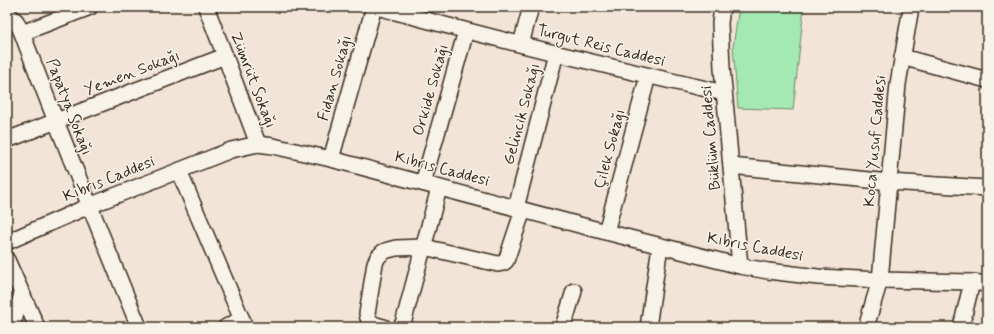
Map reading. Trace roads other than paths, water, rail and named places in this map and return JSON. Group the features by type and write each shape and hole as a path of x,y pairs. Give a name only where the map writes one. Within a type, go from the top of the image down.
{"street":[{"path":"7,13 16,21 22,33 90,7"},
{"name":"Zümrüt Sokağı","path":"206,7 258,144"},
{"name":"Fidan Sokağı","path":"331,159 374,7"},
{"name":"Turgut Reis Caddesi","path":"377,7 466,31 648,76 724,93"},
{"path":"521,44 531,7"},
{"name":"Büklüm Caddesi","path":"722,7 720,23 722,68 740,266"},
{"name":"Koca Yusuf Caddesi","path":"866,327 880,280 898,84 911,7"},
{"name":"Orkide Sokağı","path":"423,183 466,31"},
{"name":"Papatya Sokağı","path":"22,33 55,122 140,327"},
{"name":"Gelincik Sokağı","path":"424,247 498,264 503,264 506,261 520,209 556,53"},
{"name":"Yemen Sokağı","path":"7,140 225,56"},
{"path":"902,57 987,80"},
{"name":"Çilek Sokağı","path":"606,232 648,76"},
{"name":"Kıbrıs Caddesi","path":"7,242 89,206 231,150 258,144 331,159 740,266 792,274 880,280 980,283"},
{"path":"731,166 889,182 987,188"},
{"path":"179,171 243,323 226,327"},
{"path":"400,327 402,326 404,320 439,188"},
{"path":"648,327 660,246"},
{"path":"384,327 372,323 368,319 367,314 378,257 383,252 396,248 424,247"},
{"path":"7,260 37,327"},
{"path":"961,327 980,283"},
{"path":"563,327 574,291"},
{"path":"12,327 22,294"}]}
